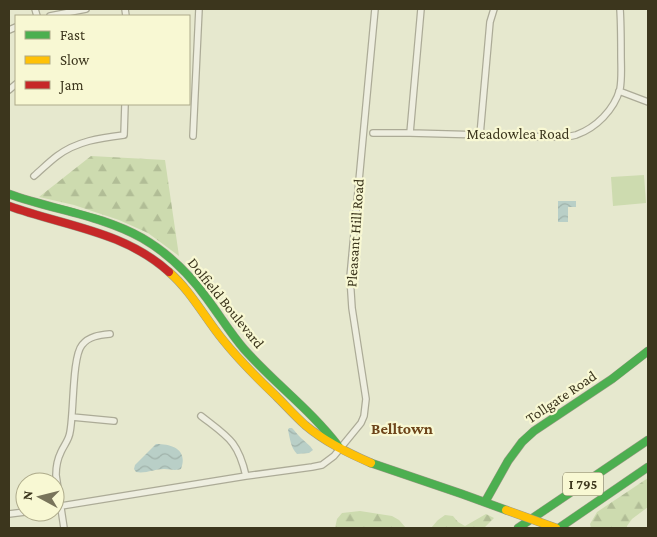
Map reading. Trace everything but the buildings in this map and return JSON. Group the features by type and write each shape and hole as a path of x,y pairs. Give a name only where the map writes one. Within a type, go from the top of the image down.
{"main road":[{"name":"Dolfield Boulevard","path":"9,194 98,220 142,238 159,250 194,282 244,349 332,437 340,448"},
{"name":"Dolfield Boulevard","path":"9,206 117,239 164,267 185,289 222,340 252,373 304,424 340,448 376,466 556,528"},
{"name":"Tollgate Road","path":"485,502 508,461 522,442 534,431 605,384 648,351"},
{"name":"I 795","path":"518,528 648,440"},
{"name":"I 795","path":"559,528 648,467"}],"street":[{"path":"55,15 86,9"},
{"path":"193,136 198,9"},
{"name":"Pleasant Hill Road","path":"65,506 322,465 329,461 361,423 366,408 352,308 350,277 375,9"},
{"path":"410,133 421,9"},
{"path":"480,135 490,22 494,9"},
{"name":"Meadowlea Road","path":"373,133 553,137 575,135 595,125 609,110 619,91 622,70 620,9"},
{"path":"619,91 648,102"},
{"path":"34,176 58,155 75,146 94,139 124,135 125,105"},
{"path":"56,472 58,459 70,434 78,353 82,345 89,339 95,336 110,334"},
{"path":"201,416 232,441 242,460 246,476"},
{"path":"72,417 114,421"}],"green space":[{"path":"91,156 165,160 179,256 148,233 119,220 74,205 39,197"},
{"path":"644,175 646,203 613,206 611,177"},
{"path":"648,478 648,507 632,519 627,528 591,528 590,524 597,512"},
{"path":"360,511 392,516 399,520 406,528 335,528 337,519 342,513"},
{"path":"486,514 494,518 484,528 431,528 445,515 453,516 465,526"}],"water":[{"path":"558,201 576,201 576,207 568,207 568,222 558,222"},
{"path":"289,428 292,428 313,450 309,453 297,454 291,443"},
{"path":"156,444 168,445 178,449 183,462 181,469 136,472 134,469 135,465"}],"traffic: fast":[{"path":"9,194 94,218 126,230 161,251 194,282 244,349 317,421 339,447"},
{"path":"485,502 508,461 522,442 534,431 612,379 648,351"},
{"path":"518,528 648,440"},
{"path":"371,463 506,510"},
{"path":"559,528 648,467"}],"traffic: slow":[{"path":"169,272 198,305 216,332 235,355 301,422 329,442 371,463"},
{"path":"506,510 556,528"}],"traffic: jam":[{"path":"9,206 113,238 133,247 169,272"}],"district":[{"name":"Belltown","path":"402,428"}]}
